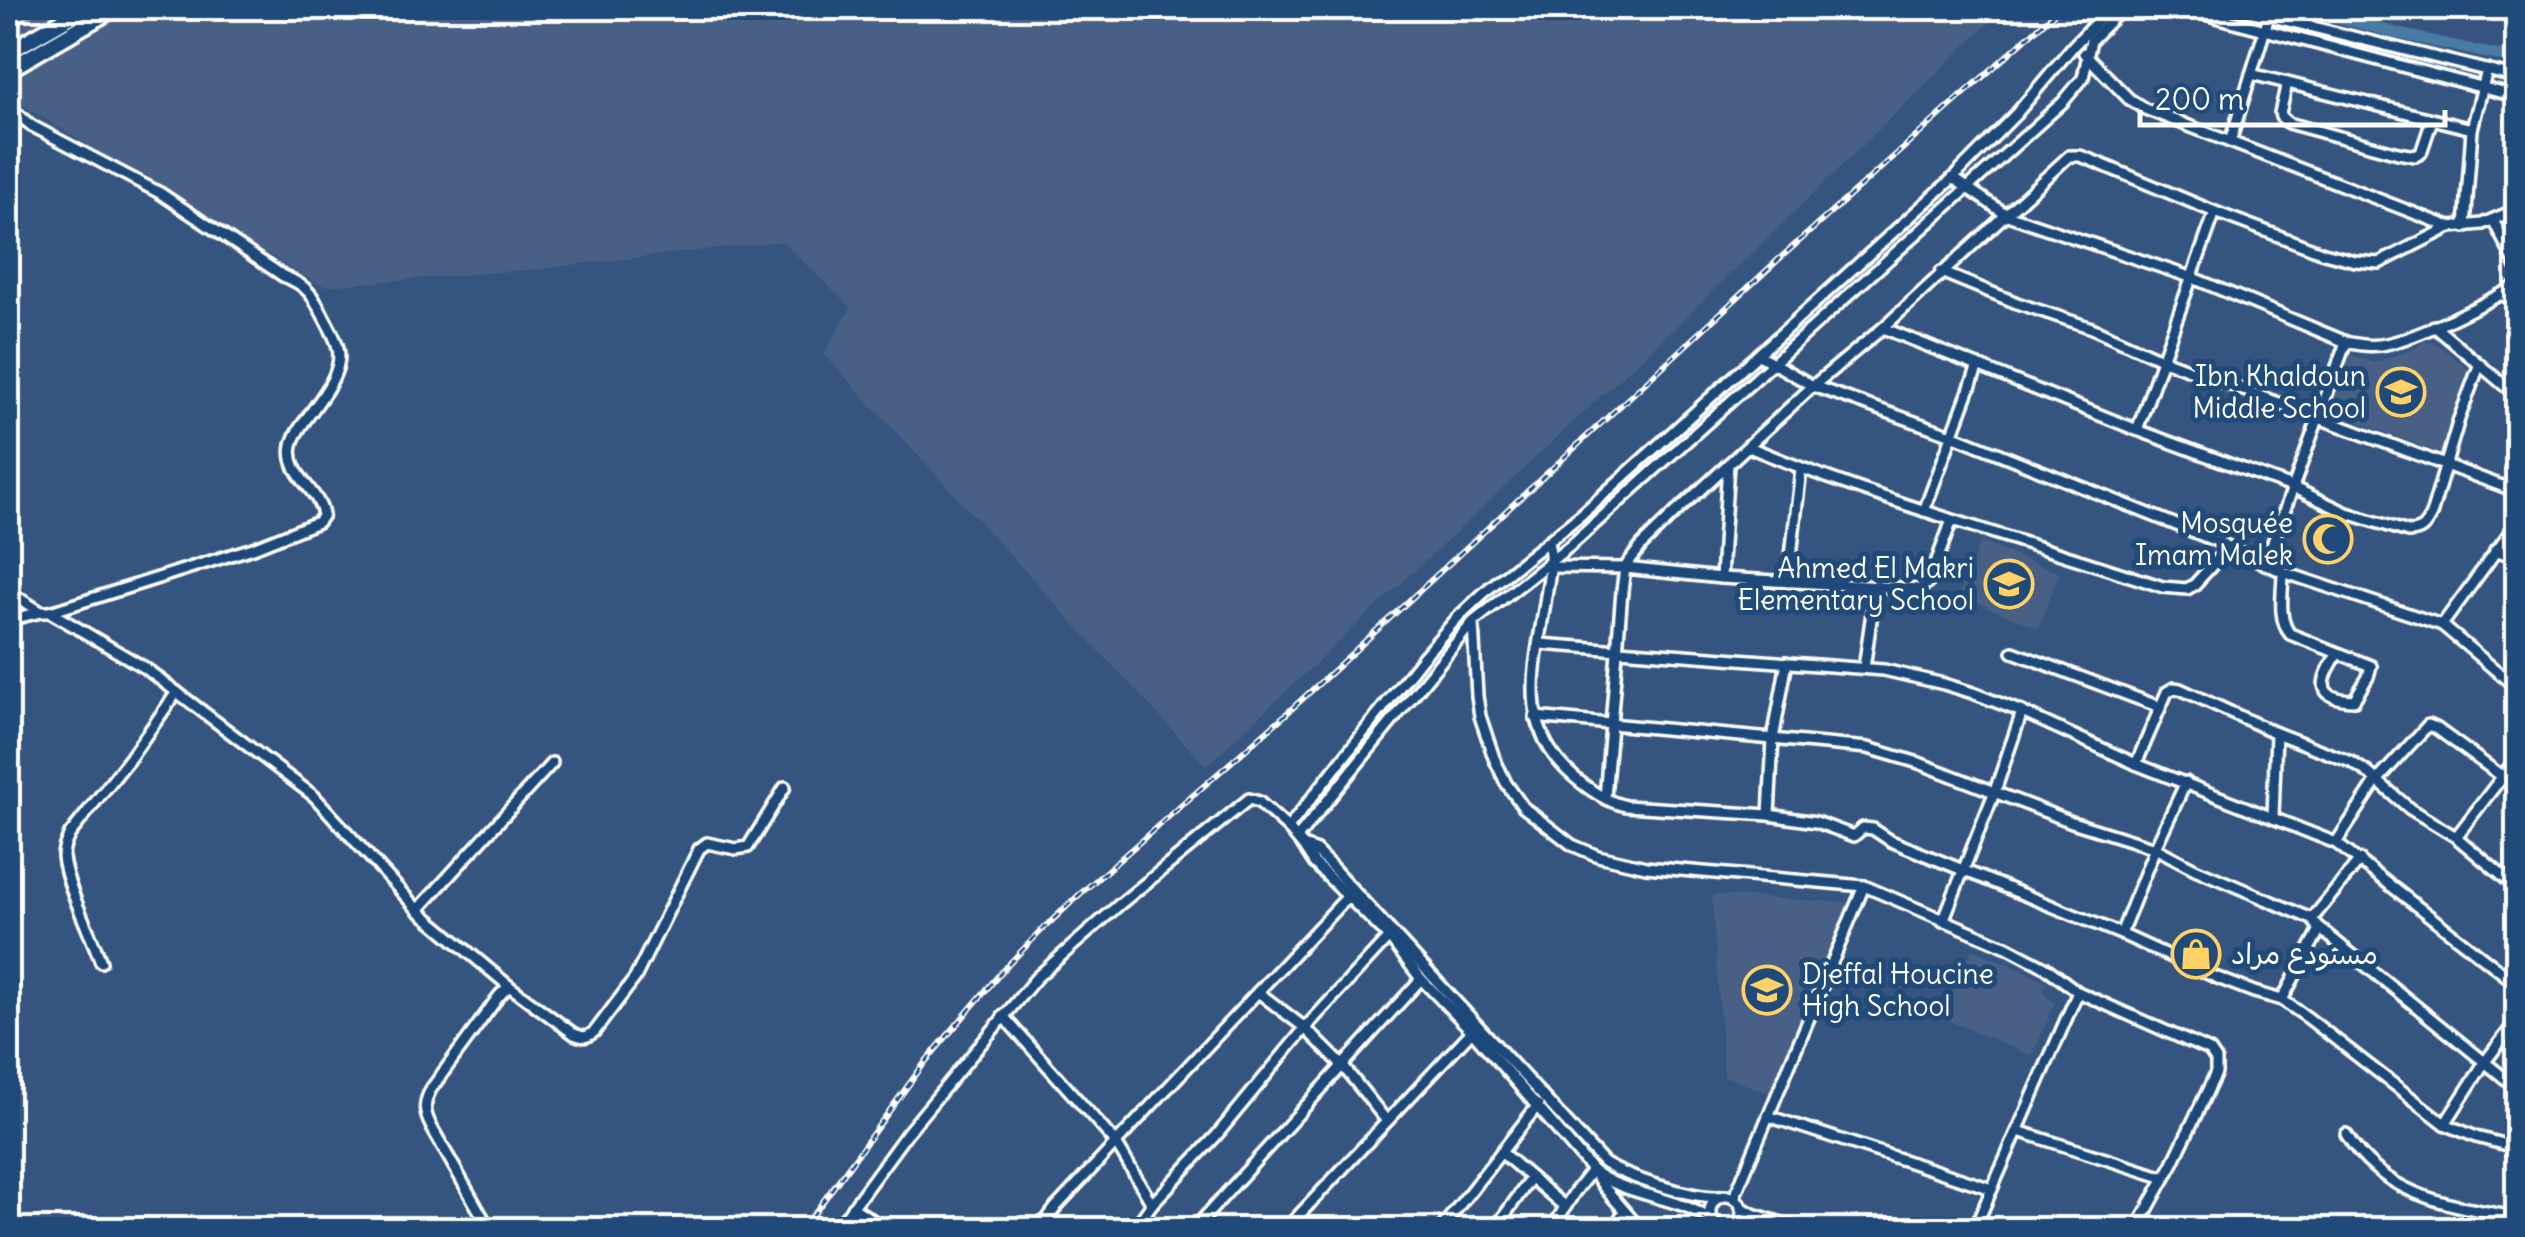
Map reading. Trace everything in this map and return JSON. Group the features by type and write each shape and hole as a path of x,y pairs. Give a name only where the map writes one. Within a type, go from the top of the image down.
{"main road":[{"path":"8,52 85,8"},
{"path":"8,70 115,8"}],"street":[{"path":"1288,828 1423,656 1473,602 1582,514 1952,178 2016,114 2110,8"},
{"path":"1300,842 1473,622 1551,564 2076,90 2086,72 2091,40 2123,8"},
{"path":"2182,8 2518,97"},
{"path":"2236,8 2518,78"},
{"path":"2230,142 2269,16"},
{"path":"2074,45 2145,109 2450,227 2493,220 2518,209"},
{"path":"2465,227 2472,129 2487,70"},
{"path":"2251,74 2472,129"},
{"path":"2287,83 2280,117 2288,123 2398,154 2421,153 2432,120"},
{"path":"8,106 32,126 160,193 284,276 298,281 316,301 339,352 338,364 292,446 296,472 322,506 323,515 318,522 253,548 46,612 8,620"},
{"path":"1605,798 1625,568 1642,546 1728,464 2007,215 2059,162 2074,155 2098,162 2324,253 2370,264 2450,227"},
{"path":"1952,178 2007,215 2192,278 2346,342 2386,344 2434,326 2518,285"},
{"path":"2137,430 2215,212"},
{"path":"2493,220 2518,270"},
{"path":"1941,272 2092,328 2163,360 2518,492"},
{"path":"2502,294 2518,305"},
{"path":"2434,326 2518,397"},
{"path":"1882,328 2348,513 2418,532 2431,515 2480,366"},
{"path":"2265,564 2346,342"},
{"path":"1759,355 1813,386 1952,435 2283,572 2442,625 2518,689"},
{"path":"1924,511 1978,366"},
{"path":"1749,447 1924,511 2173,589 2194,585 2229,547"},
{"path":"1721,578 1728,464"},
{"path":"1788,582 1801,468"},
{"path":"1551,564 1721,578 1924,587 1952,520"},
{"path":"2442,625 2518,520"},
{"path":"1548,542 1551,564 1533,689 1535,718 1553,756 1586,788 1614,804 1768,815 1816,822 1854,836 1863,828 1873,829 2215,977 2282,1000 2444,1124 2518,1148"},
{"path":"2495,550 2518,558"},
{"path":"2283,572 2285,630 2371,666 2354,700 2337,698 2323,688 2327,669 2338,653"},
{"path":"1864,668 1876,585"},
{"path":"8,590 146,668 314,796 418,910 509,986 583,1038 595,1031 635,978 699,849 708,843 736,849 748,847 785,787"},
{"path":"1473,602 1477,696 1494,758 1523,807 1560,837 1598,856 1646,866 1864,886 2030,958 2078,992 2206,1048 2216,1060 2216,1073 2136,1230"},
{"path":"1540,644 1864,668 1944,684 2022,712 2136,764 2336,843 2518,986"},
{"path":"2013,652 2160,707"},
{"path":"1768,815 1774,739 1787,662"},
{"path":"2136,764 2167,692 2180,689 2352,762 2410,808 2456,837 2518,889"},
{"path":"101,962 67,875 64,846 177,692"},
{"path":"1942,921 2022,712"},
{"path":"1535,718 1868,748 2155,848 2312,919 2518,1089"},
{"path":"2336,843 2376,782 2428,724 2518,788"},
{"path":"2272,817 2276,733"},
{"path":"2456,837 2518,756"},
{"path":"418,910 552,763"},
{"path":"2121,934 2186,782"},
{"path":"836,1230 907,1133 1036,978 1245,800 1252,799 1288,828 1314,863 1389,937 1421,979 1538,1106 1641,1230"},
{"path":"1300,842 1332,866 1604,1162 1688,1194 1734,1198 1753,1214 1804,1230"},
{"path":"2312,919 2360,860"},
{"path":"1734,1198 1864,886"},
{"path":"1039,1230 1056,1207 1347,897"},
{"path":"2282,1000 2320,929"},
{"path":"1136,1228 1152,1204 1216,1136 1305,1028 1389,937"},
{"path":"1193,1230 1421,979"},
{"path":"490,1230 425,1114 425,1100 509,986"},
{"path":"1258,992 1305,1028 1342,1064 1386,1120"},
{"path":"1974,1230 2078,992"},
{"path":"1003,1016 1116,1143 1152,1204"},
{"path":"2444,1124 2518,1018"},
{"path":"1286,1229 1472,1031"},
{"path":"1440,1230 1538,1106"},
{"path":"1768,1116 1992,1189"},
{"path":"2018,1131 2165,1178"},
{"path":"2346,1134 2372,1167 2435,1202 2514,1210 2500,1230"},
{"path":"1501,1152 1565,1208"},
{"path":"1551,1230 1592,1170"},
{"path":"1592,1170 1613,1184 1689,1207 1720,1229 1735,1226 1758,1230"},
{"path":"1494,1230 1531,1178"},
{"path":"1710,1219 1710,1206 1720,1197"},
{"path":"852,1206 888,1230"},
{"path":"1735,1226 1742,1207"},
{"path":"1612,1230 1624,1212"}],"shaded area":[{"path":"8,8 2004,8 1691,312 1206,766 824,354 851,308 782,241 537,269 324,286 8,96"},
{"name":"Ibn Khaldoun Middle School","path":"2423,341 2437,344 2472,372 2443,454 2330,411 2351,355 2374,363 2418,347"},
{"name":"Ahmed El Makri Elementary School","path":"1980,542 2059,573 2038,628 1959,595"},
{"name":"Djeffal Houcine High School","path":"1712,895 1853,903 1771,1094 1724,1076"},
{"path":"1973,949 2047,982 2043,991 2055,1002 2032,1056 1942,1018"}],"waterway":[{"path":"8,28 43,8"},
{"path":"2305,8 2518,60"}],"railway":[{"path":"802,1230 926,1061 1042,930 1285,715 1778,260 2060,8"}],"place":[{"name":"Ibn Khaldoun Middle School","path":"2401,392"},
{"name":"Mosquée Imam Malek","path":"2328,539"},
{"name":"Ahmed El Makri Elementary School","path":"2009,584"},
{"name":"مستودع مراد","path":"2196,954"},
{"name":"Djeffal Houcine High School","path":"1767,990"}]}
